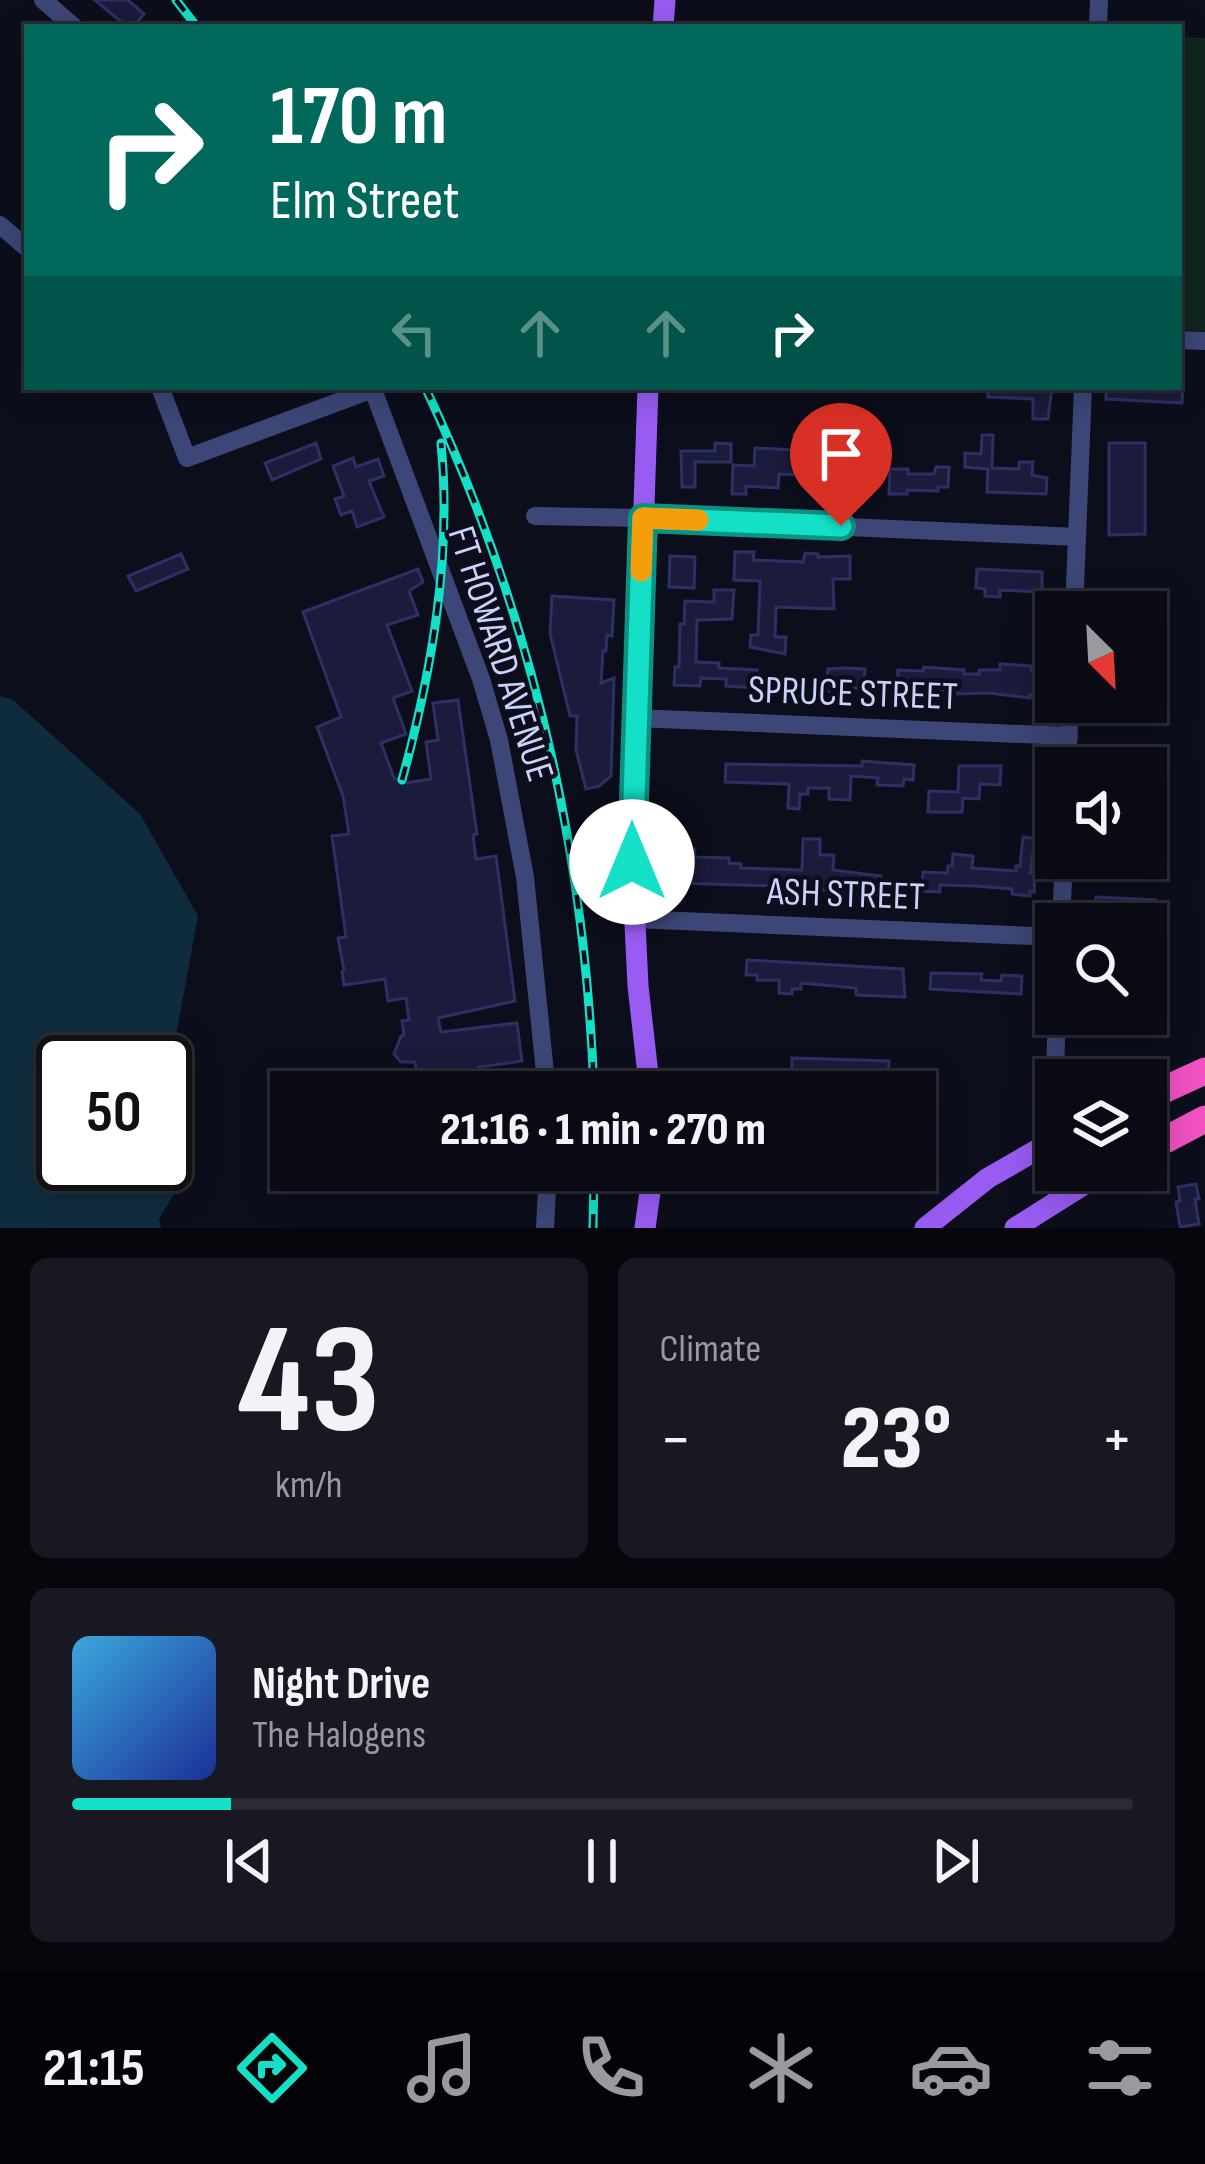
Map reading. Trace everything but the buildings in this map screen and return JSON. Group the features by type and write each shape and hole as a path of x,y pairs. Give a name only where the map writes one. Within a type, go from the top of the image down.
{"highway":[{"path":"1167,1088 1205,1071"},
{"path":"1167,1139 1205,1119"}],"main road":[{"path":"647,390 632,800 634,920 648,1071"},
{"path":"925,1228 988,1178 1035,1151"},
{"path":"645,1228 651,1191"},
{"path":"657,1191 661,1228"},
{"path":"1016,1228 1075,1191"}],"street":[{"path":"43,0 71,24"},
{"path":"0,225 24,245"},
{"path":"161,390 187,458 368,390"},
{"name":"FT HOWARD AVENUE","path":"374,390 500,740 525,877 545,1071"},
{"path":"1075,591 1083,390"},
{"path":"535,516 1077,537"},
{"name":"SPRUCE STREET","path":"635,718 1069,736"},
{"path":"1068,747 1069,723"},
{"name":"ASH STREET","path":"634,920 1035,936"},
{"path":"545,1228 547,1191"}],"green space":[{"path":"1182,36 1205,38 1205,331 1182,330"}],"water":[{"path":"0,696 13,700 140,814 198,916 176,1035 36,1035 36,1191 176,1191 159,1219 161,1228 0,1228"}],"railway":[{"path":"176,0 195,24"},
{"path":"426,390 494,556 546,731 579,910 593,1071"},
{"path":"402,780 437,613 444,528 441,443"},
{"path":"593,1228 594,1191"}],"slow traffic":[{"path":"641,571 643,518 698,520"}],"route":[{"path":"632,862 643,518 841,526"}]}
